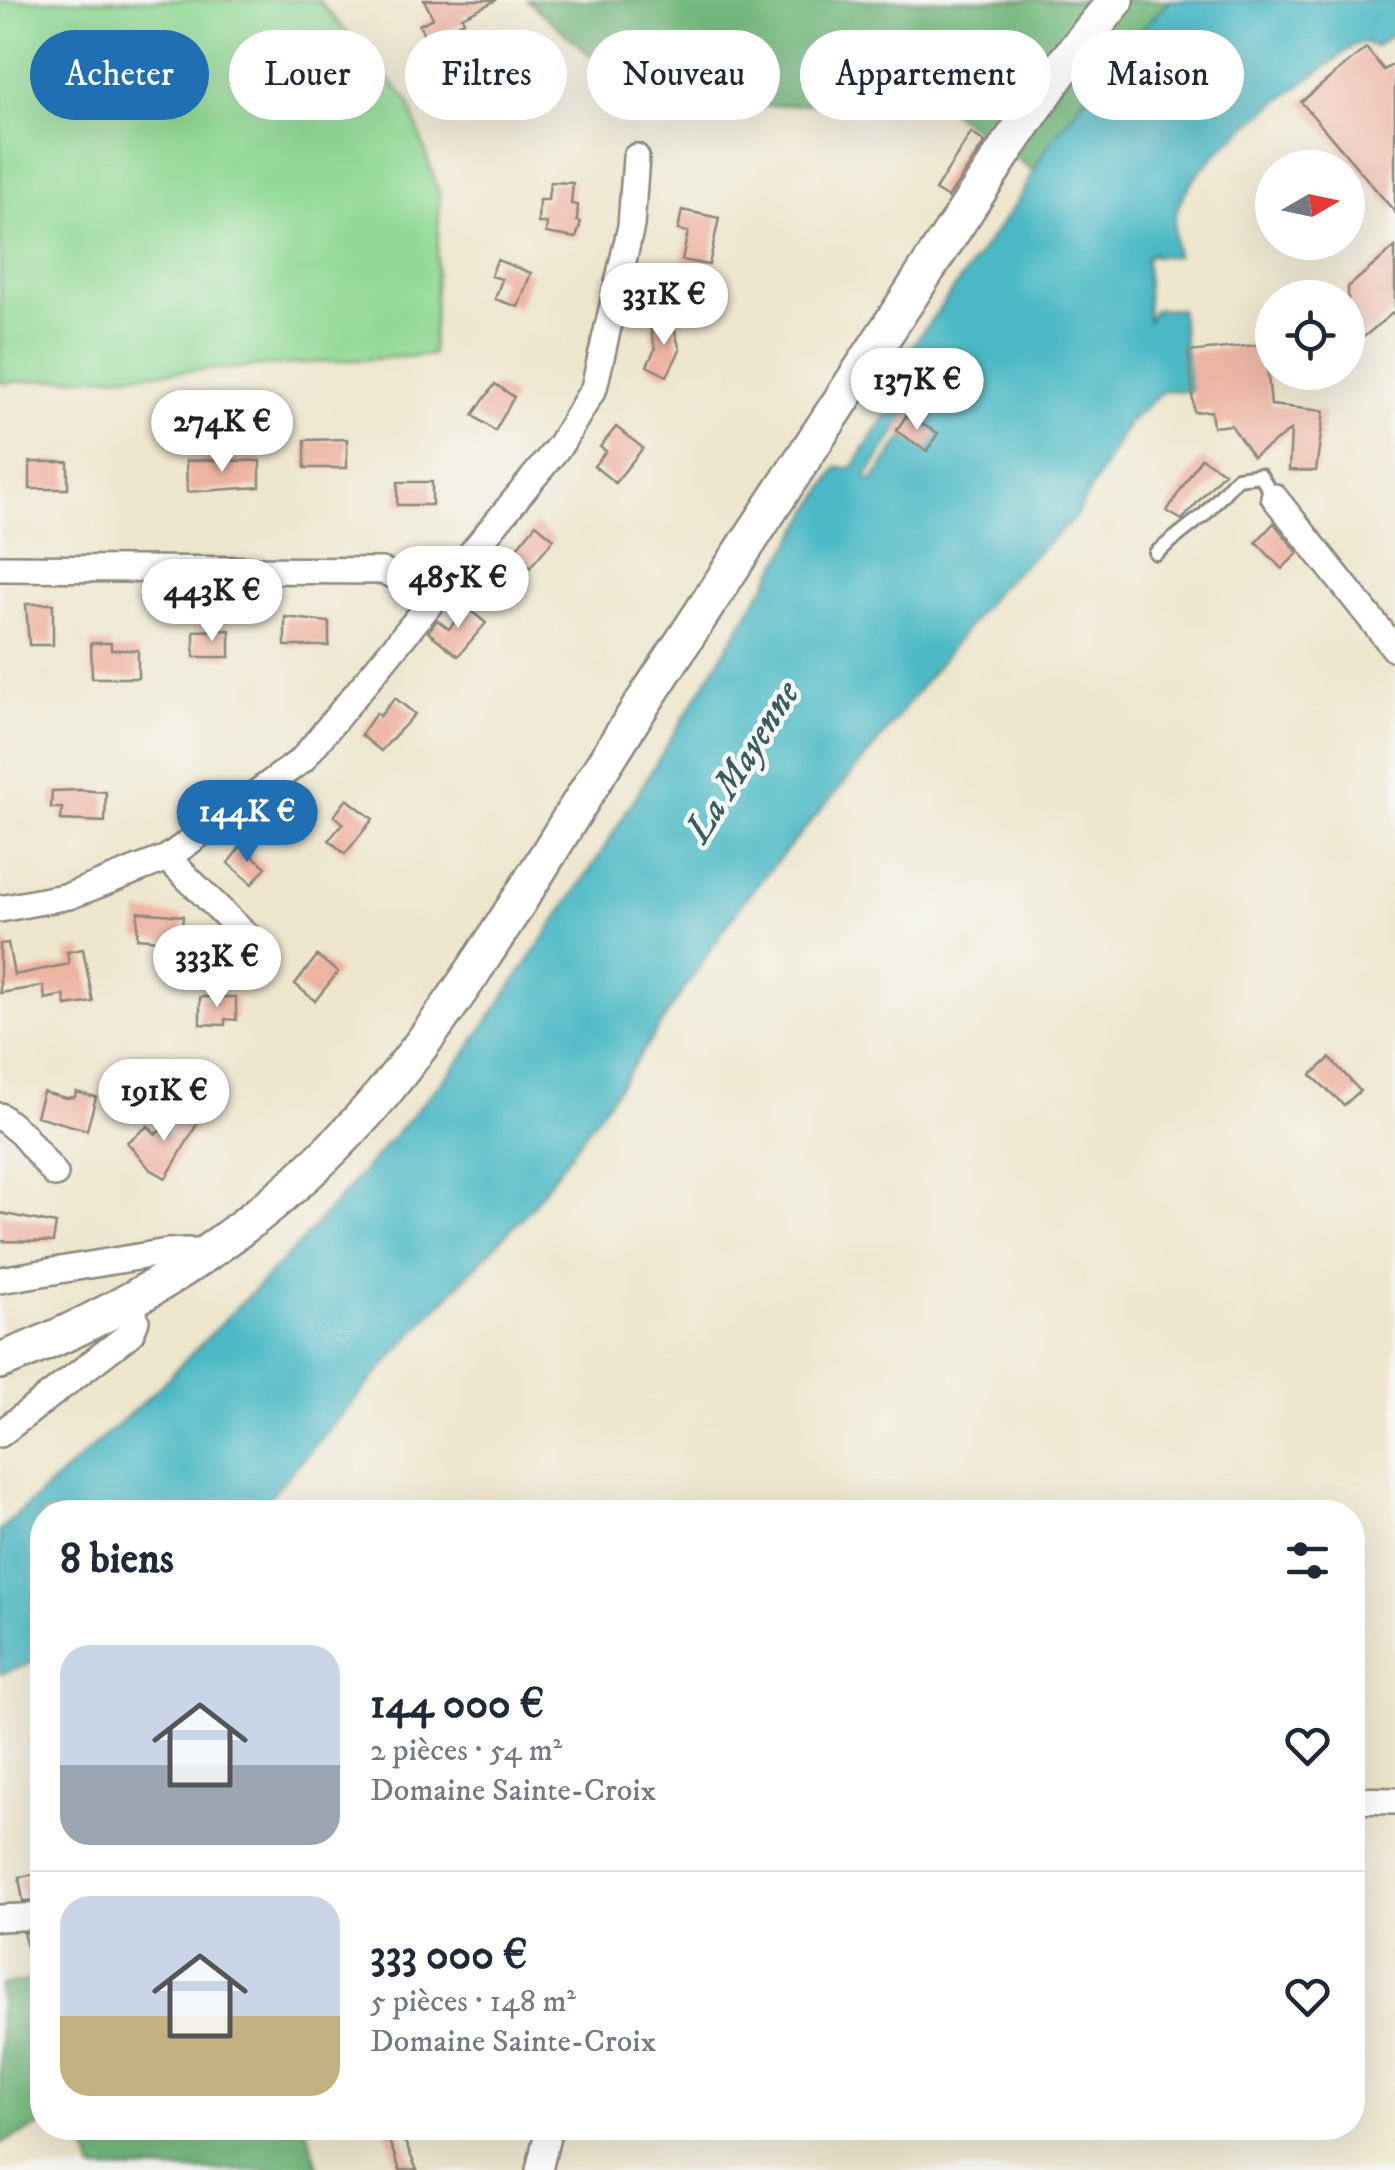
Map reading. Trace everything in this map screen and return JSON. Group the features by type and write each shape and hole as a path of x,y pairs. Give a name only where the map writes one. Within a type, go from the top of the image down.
{"main road":[{"path":"0,1360 130,1302 201,1257 316,1165 386,1088 430,1028 1068,59 1116,0"}],"street":[{"path":"0,910 70,896 167,858 302,760 560,445 594,388 632,226 636,158"},
{"path":"1274,497 1395,649"},
{"path":"0,568 382,571 436,592"},
{"path":"167,858 254,943"},
{"path":"0,1116 22,1134 54,1174"},
{"path":"0,1280 168,1252 188,1251 201,1257"},
{"path":"0,1434 131,1334 136,1320 130,1302"},
{"path":"1365,1801 1395,1802"},
{"path":"0,1918 30,1917"},
{"path":"539,2170 546,2140"}],"lane":[{"path":"1156,553 1204,515 1237,478 1260,475 1274,497"}],"green space":[{"path":"0,0 318,0 345,30 229,30 229,120 385,120 385,75 405,98 405,120 415,120 440,197 432,355 0,383"},
{"path":"527,0 1170,0 1141,30 1071,30 1071,117 1035,172 963,120 1051,120 1051,30 800,30 800,104 780,105 780,30 587,30 587,52 567,35 567,30 561,30"},
{"path":"30,1981 30,2130 0,2144 0,1985"},
{"path":"310,2140 319,2170 93,2170 84,2141"}],"water":[{"name":"La Mayenne","path":"1170,0 1395,0 1395,32 1375,47 1364,42 1354,45 1225,145 1184,193 1174,222 1176,256 1154,256 1153,252 1146,259 1148,321 1154,310 1180,309 1190,391 1164,390 1129,422 1074,519 998,588 867,756 743,901 620,1085 530,1209 416,1330 267,1500 34,1500 152,1394 299,1244 464,1056 598,858 837,468 852,468 917,368 922,357 910,349 1017,202 1048,145 1071,116 1071,120 1244,120 1244,30 1142,30","holes":["938,368 944,372 914,418 919,422 908,439 903,437 872,482 866,477"]},
{"name":"La Mayenne","path":"30,1503 30,1663 0,1674 0,1530"}],"building":[{"path":"424,0 497,0 462,17 464,21 450,30 422,30 419,25 433,18"},
{"path":"1366,48 1384,70 1395,63 1395,212 1365,177 1365,150 1342,150 1301,102"},
{"path":"971,133 985,142 948,198 935,190"},
{"path":"550,182 573,183 571,204 578,205 577,221 581,222 576,238 546,233 547,223 538,223 539,200 548,200"},
{"path":"682,210 719,218 709,265 682,260 688,232 678,230"},
{"path":"1395,247 1395,311 1365,336 1365,280 1356,280"},
{"path":"497,260 531,273 518,307 495,299 502,279 491,276"},
{"path":"672,321 680,350 667,376 647,366 655,349 650,326"},
{"path":"1255,345 1255,390 1270,390 1271,405 1324,411 1316,471 1289,470 1291,430 1253,457 1231,425 1213,427 1211,411 1194,412 1188,352"},
{"path":"495,384 514,397 495,431 473,415"},
{"path":"906,416 938,433 927,451 896,431"},
{"path":"616,427 643,448 615,483 594,466 606,451 600,447"},
{"path":"347,439 347,468 305,468 305,440"},
{"path":"1201,458 1224,472 1182,520 1167,511"},
{"path":"186,461 260,461 260,487 187,492"},
{"path":"30,462 68,462 68,489 30,489"},
{"path":"398,482 432,482 432,505 397,505"},
{"path":"1274,523 1298,553 1282,569 1256,542"},
{"path":"536,524 554,539 530,567 513,552"},
{"path":"26,604 53,604 53,645 29,645"},
{"path":"466,607 486,623 458,656 428,632 437,620 449,629"},
{"path":"285,617 329,622 329,646 285,646"},
{"path":"230,630 230,657 194,657 194,631"},
{"path":"91,643 111,643 111,650 138,650 138,678 92,678"},
{"path":"395,698 415,714 381,751 361,735 376,713 380,716"},
{"path":"52,791 106,792 105,822 61,820 62,808 51,808"},
{"path":"347,799 373,819 345,854 329,840 343,823 334,816"},
{"path":"241,846 266,867 252,884 228,863"},
{"path":"138,912 183,916 181,942 137,938"},
{"path":"8,943 14,975 69,964 67,952 83,949 93,1002 66,1006 64,995 45,999 43,986 0,993 0,944"},
{"path":"317,956 338,972 315,1001 295,984"},
{"path":"200,997 236,997 236,1020 225,1019 225,1025 200,1024"},
{"path":"1330,1058 1360,1091 1344,1105 1311,1075"},
{"path":"43,1092 66,1098 75,1097 76,1092 96,1097 87,1130 36,1116"},
{"path":"184,1108 201,1117 166,1178 150,1169 127,1142 148,1126 156,1134 161,1130 169,1136"},
{"path":"0,1213 56,1224 53,1242 0,1241"},
{"path":"30,1875 30,1901 23,1901 19,1877"},
{"path":"23,1933 30,1933 30,1958"},
{"path":"389,2140 404,2140 417,2170 400,2170"}]}
